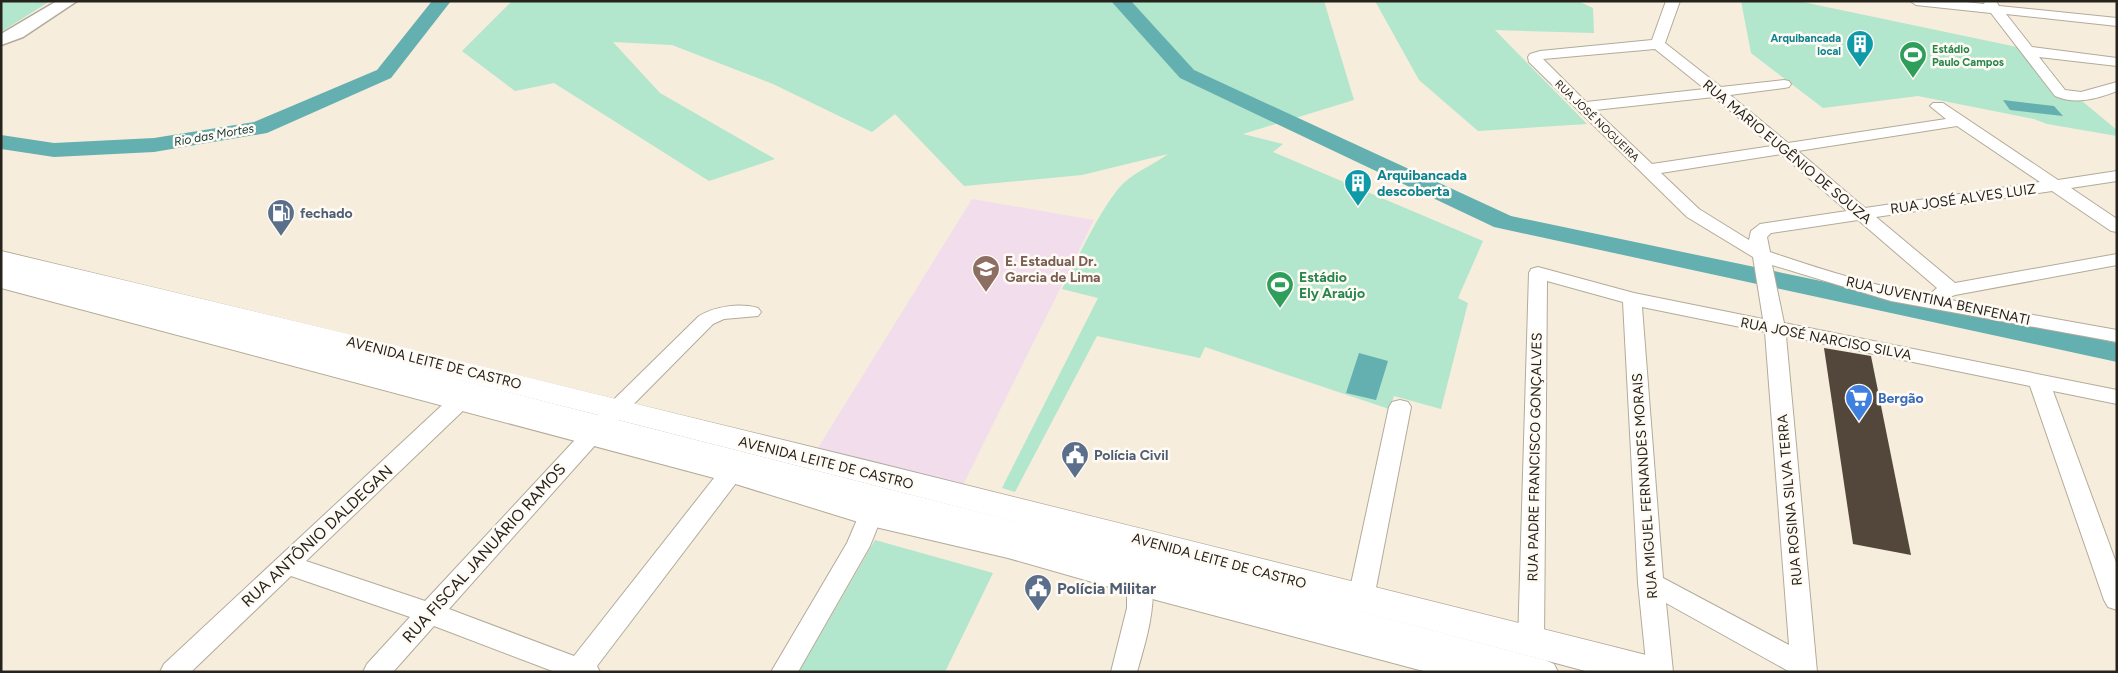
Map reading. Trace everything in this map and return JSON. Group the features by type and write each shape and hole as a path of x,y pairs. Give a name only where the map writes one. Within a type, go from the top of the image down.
{"highway":[{"name":"AVENIDA LEITE DE CASTRO","path":"1,259 397,354 603,423 742,458 878,496 1137,561 1488,672"},
{"name":"AVENIDA LEITE DE CASTRO","path":"1,280 461,400 603,423"},
{"name":"AVENIDA LEITE DE CASTRO","path":"878,496 1008,544 1137,561 1362,598 1650,672"}],"main road":[{"path":"1,40 17,33 69,1"}],"street":[{"path":"1658,44 1673,1"},
{"path":"1916,1 1992,5 2117,22"},
{"path":"1992,5 2060,93 2065,96 2083,97 2117,86"},
{"name":"RUA MÁRIO EUGÊNIO DE SOUZA","path":"1658,44 1718,92 1951,290"},
{"name":"RUA JOSÉ NOGUEIRA","path":"1658,44 1535,57 1536,62 1693,213 1747,248 1763,262"},
{"path":"2027,51 2117,62"},
{"path":"1584,107 1784,84"},
{"path":"1938,106 2117,227"},
{"path":"1648,170 1961,122"},
{"name":"RUA JOSÉ ALVES LUIZ","path":"1763,262 1758,237 1760,231 1766,228 2117,176"},
{"path":"1921,301 1951,290 2117,259"},
{"name":"RUA JUVENTINA BENFENATI","path":"1763,262 1921,301 2117,336"},
{"name":"RUA ROSINA SILVA TERRA","path":"1763,262 1774,322 1804,669"},
{"path":"1,269 603,423"},
{"name":"RUA JOSÉ NARCISO SILVA","path":"1538,272 1632,299 1774,322 2039,382 2117,397"},
{"name":"RUA PADRE FRANCISCO GONÇALVES","path":"1531,642 1538,272"},
{"name":"RUA MIGUEL FERNANDES MORAIS","path":"1632,299 1651,583 1660,672"},
{"name":"RUA FISCAL JANUÁRIO RAMOS","path":"376,672 603,423 706,320 715,314 725,312 752,312"},
{"path":"2039,382 2117,600"},
{"name":"RUA ANTÔNIO DALDEGAN","path":"173,672 461,400"},
{"path":"1362,598 1400,407"},
{"path":"286,565 429,613 581,671 742,458"},
{"path":"784,672 858,546 878,496"},
{"path":"1124,672 1136,634 1137,561 1545,672"},
{"path":"1651,583 1804,669"}],"shaded area":[{"name":"E. Estadual Dr. Garcia de Lima","path":"972,199 1094,220 959,493 813,456"}],"green space":[{"path":"1,1 50,1 1,32"},
{"path":"512,1 1324,1 1354,100 1243,134 1283,144 1273,152 1483,241 1458,298 1468,303 1441,409 1394,396 1389,409 1205,347 1200,358 1097,336 1015,492 1002,488 1098,298 1062,289 1095,225 1118,189 1135,174 1168,154 1082,175 964,186 895,114 872,132 773,84 672,45 613,42 660,93 775,159 709,181 554,83 515,91 462,51"},
{"path":"1375,1 1578,1 1593,8 1594,33 1495,30 1587,124 1478,131 1419,80"},
{"name":"Estádio Paulo Campos","path":"1741,1 1798,1 2017,47 2054,95 2082,101 2117,130 2117,136 2047,124 2034,119 1918,96 1823,108 1751,53"},
{"path":"875,540 993,573 945,672 799,672"}],"water":[{"path":"2003,100 2054,106 2063,116 2010,110"},
{"path":"1359,353 1388,361 1376,400 1346,393"}],"building":[{"name":"Bergão","path":"1824,348 1871,356 1911,555 1853,544"}],"waterway":[{"name":"Rio das Mortes","path":"1,142 54,150 154,145 259,128 384,74 442,1"},
{"path":"1120,1 1187,74 1503,222 2117,353"}],"place":[{"name":"Arquibancada local","path":"1860,68"},
{"name":"Estádio Paulo Campos","path":"1913,79"},
{"name":"Arquibancada descoberta","path":"1358,207"},
{"name":"fechado","path":"281,237"},
{"name":"E. Estadual Dr. Garcia de Lima","path":"986,293"},
{"name":"Estádio Ely Araújo","path":"1280,309"},
{"name":"Bergão","path":"1859,422"},
{"name":"Polícia Civil","path":"1075,479"},
{"name":"Polícia Militar","path":"1038,612"}]}
